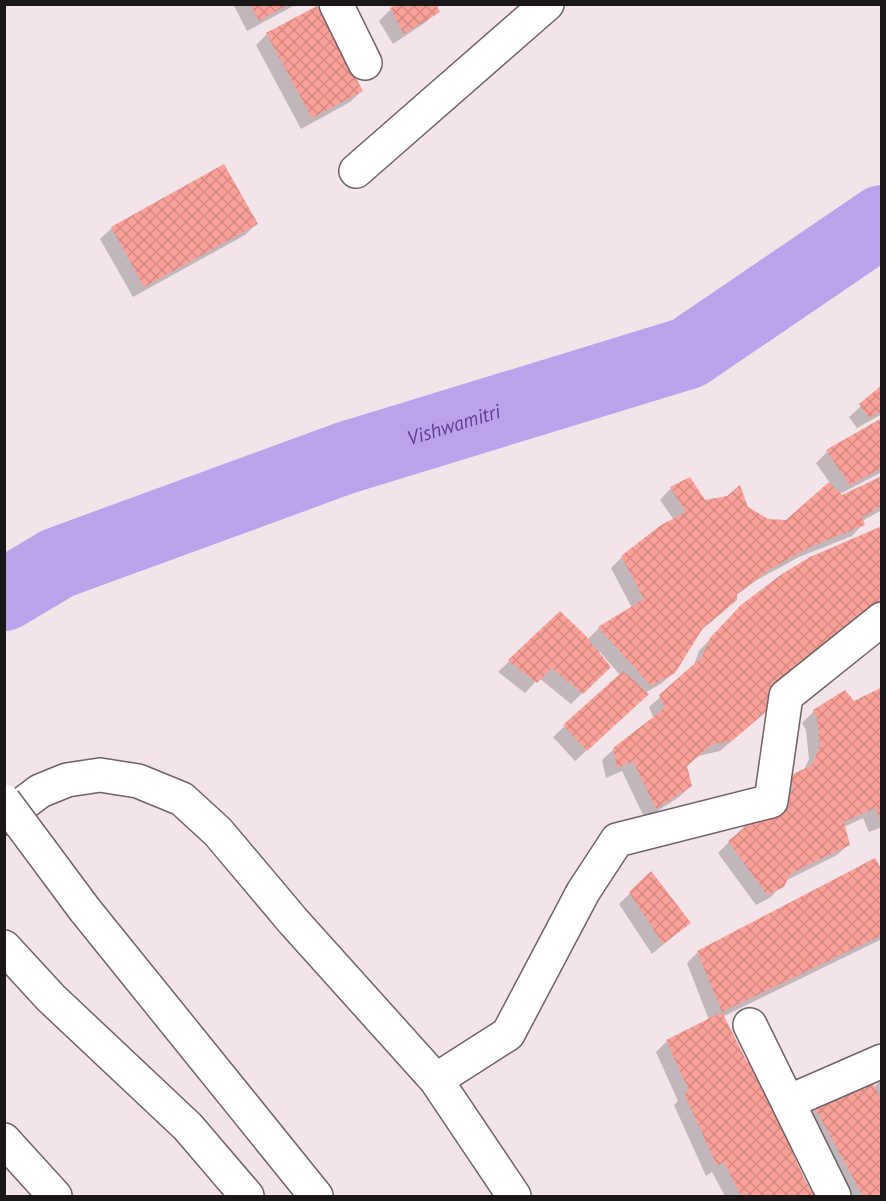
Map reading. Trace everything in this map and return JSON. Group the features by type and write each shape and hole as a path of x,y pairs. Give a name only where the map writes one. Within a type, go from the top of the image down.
{"street":[{"path":"336,4 365,63"},
{"path":"356,171 546,4"},
{"path":"436,1080 508,1034 584,892 617,840 771,801 786,696 882,619"},
{"path":"4,818 40,791 68,780 100,775 138,781 182,799 218,832 293,921 436,1080 514,1197"},
{"path":"4,801 85,910 316,1197"},
{"path":"9,953 51,998 188,1127 247,1197"},
{"path":"750,1025 834,1197"},
{"path":"788,1102 882,1061"},
{"path":"4,1140 55,1197"}],"building":[{"path":"250,4 289,4 259,21"},
{"path":"399,4 436,4 440,12 404,34 390,8"},
{"path":"317,6 363,91 312,118 266,33"},
{"path":"224,164 258,224 144,287 111,227"},
{"path":"882,385 882,411 869,418 859,404"},
{"path":"882,418 882,468 850,485 826,450"},
{"path":"882,476 882,506 862,517 865,525 812,546 770,569 737,594 737,600 703,628 675,673 651,686 598,627 644,599 621,556 661,525 686,512 670,487 690,477 705,500 727,496 740,485 748,507 768,519 786,520 829,482 842,495"},
{"path":"882,526 882,606 733,740 711,745 687,766 692,786 656,809 633,761 617,768 613,748 665,708 659,695 702,657 710,638 741,605 782,574 810,557"},
{"path":"560,611 585,635 611,667 583,694 552,668 537,683 508,660"},
{"path":"623,671 649,694 587,751 563,725"},
{"path":"882,687 882,825 875,808 844,822 850,845 790,874 784,887 767,895 728,841 743,829 755,814 784,800 794,788 787,777 812,765 820,746 817,718 813,710 845,690 854,701"},
{"path":"875,858 882,870 882,935 722,1012 697,951"},
{"path":"651,871 691,923 663,944 629,892"},
{"path":"722,1012 747,1062 752,1059 814,1196 741,1196 724,1162 717,1166 684,1093 689,1091 666,1040"},
{"path":"870,1078 882,1102 882,1196 863,1196 814,1106"}],"waterway":[{"name":"Vishwamitri","path":"4,595 58,563 345,458 688,353 882,221"}]}
